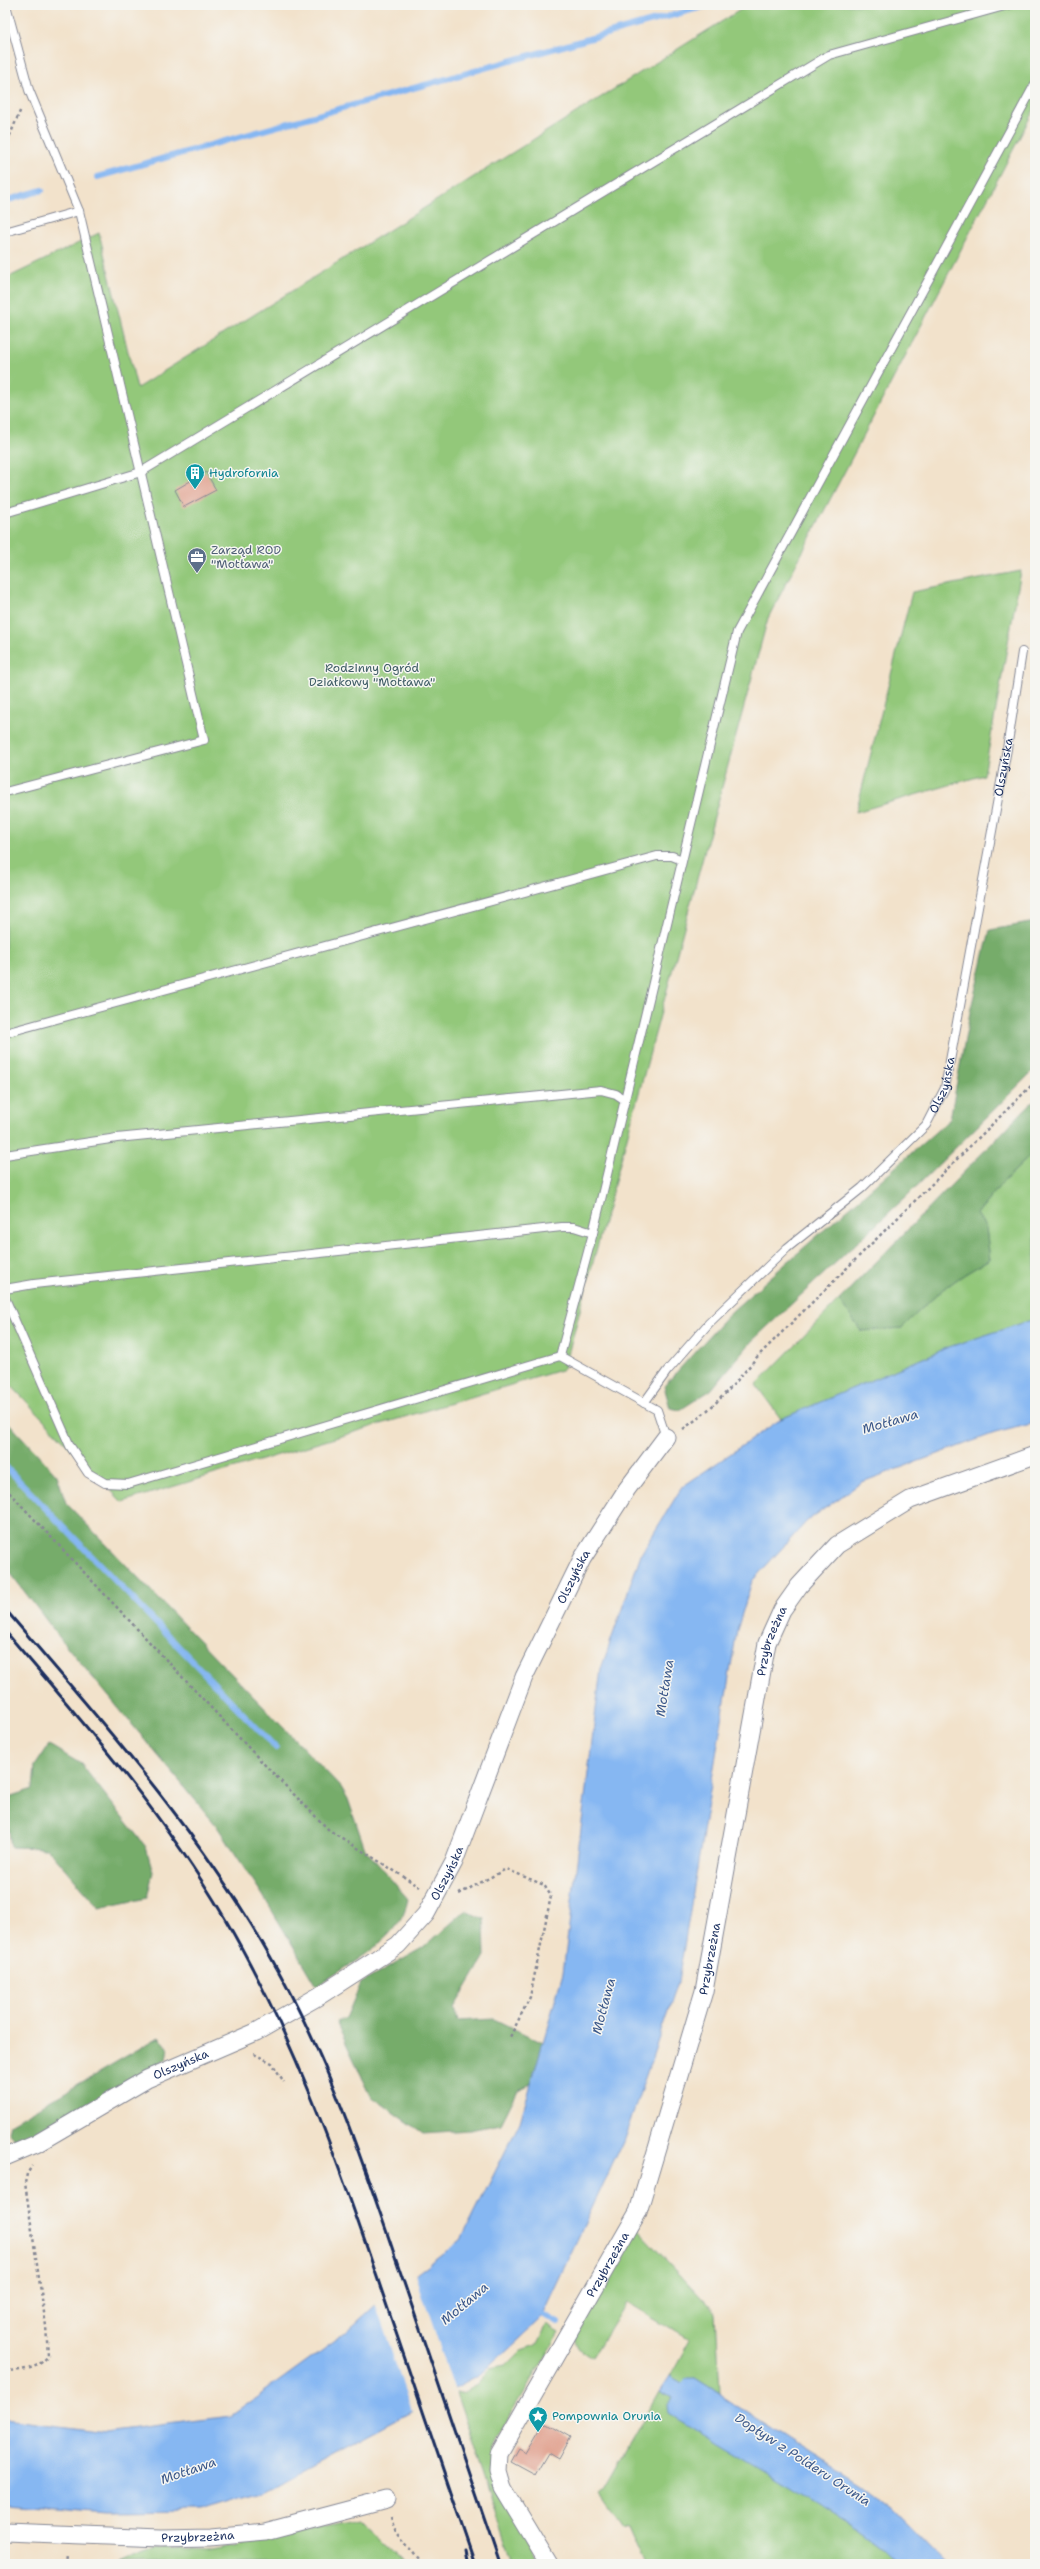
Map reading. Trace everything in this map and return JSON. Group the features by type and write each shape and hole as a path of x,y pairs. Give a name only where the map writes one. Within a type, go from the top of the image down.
{"street":[{"name":"Olszyńska","path":"5,2157 36,2144 147,2079 256,2032 319,1996 398,1945 426,1914 454,1862 524,1677 579,1566 627,1488 666,1437"},
{"name":"Przybrzeżna","path":"548,2562 504,2488 498,2471 499,2454 638,2212 704,1991 767,1643 779,1616 799,1586 837,1545 910,1500 1035,1455"},
{"name":"Przybrzeżna","path":"5,2532 162,2538 210,2537 265,2532 386,2500"}],"lane":[{"path":"5,792 204,740 79,211 29,90 6,5"},
{"path":"5,514 141,472 829,55 1008,5"},
{"path":"563,1358 736,632 1035,84"},
{"path":"5,232 79,211"},
{"name":"Olszyńska","path":"644,1403 666,1371 709,1323 787,1248 862,1188 926,1125 945,1088 1007,749 1022,652"},
{"path":"5,1032 657,856 672,856 682,860"},
{"path":"5,1155 117,1138 601,1090 616,1094 625,1100"},
{"path":"5,1289 562,1227 574,1228 593,1233"},
{"path":"5,1298 70,1446 88,1473 105,1483 128,1484 563,1358 657,1410 666,1437"}],"path":[{"path":"5,147 29,90"},
{"path":"666,1437 683,1429 709,1411 727,1394 757,1357 1035,1082"},
{"path":"5,1488 262,1762 329,1830 436,1896"},
{"path":"457,1895 506,1869 544,1886 551,1896 530,1997 510,2037"},
{"path":"252,2053 258,2054 272,2063 284,2082"},
{"path":"5,2371 24,2370 41,2365 48,2356 46,2326 25,2183 27,2174 35,2161"},
{"path":"386,2500 394,2528 423,2564"}],"green space":[{"name":"Rodzinny Ogród Działkowy \"Motława\"","path":"748,5 1035,5 1035,108 768,618 564,1369 122,1502 5,1379 5,279 99,233 137,388"},
{"path":"1021,571 984,775 856,812 912,592"},
{"path":"1035,922 1035,1069 910,1193 752,1341 711,1390 680,1410 670,1408 664,1386 732,1311 950,1119 970,1012 990,930"},
{"path":"1035,1099 1035,1151 1002,1183 977,1214 986,1228 990,1260 953,1282 923,1307 902,1328 861,1331 839,1300"},
{"path":"1035,1151 1035,1319 949,1347 781,1419 756,1385 839,1300 861,1331 902,1328 923,1307 953,1282 990,1260 986,1228 977,1214 1002,1183"},
{"path":"5,1419 57,1475 66,1503 341,1787 348,1799 365,1849 408,1899 403,1914 385,1939 358,1960 317,1986 262,1894 216,1825 59,1637 5,1566"},
{"path":"49,1745 81,1764 146,1847 153,1872 147,1898 99,1908 47,1848 11,1847 5,1798 33,1789 35,1766"},
{"path":"466,1910 484,1919 485,1956 454,2008 458,2021 494,2019 543,2043 531,2084 518,2090 501,2124 470,2130 423,2133 371,2096 336,2022 346,2018 361,1983 423,1948"},
{"path":"159,2037 168,2047 166,2060 19,2143 8,2132 10,2124"},
{"path":"637,2229 715,2312 719,2394 695,2379 682,2383 670,2376 690,2340 626,2302 592,2358 583,2352 577,2344 575,2337"},
{"path":"547,2325 560,2333 497,2438 492,2452 539,2564 514,2564 456,2393 465,2392 478,2385 490,2369 505,2366 521,2350 536,2345"},
{"path":"660,2391 672,2398 668,2410 850,2523 881,2546 899,2564 644,2564 626,2524 622,2526 599,2493 604,2489"},
{"path":"361,2522 405,2564 121,2564 156,2548 207,2552"}],"water":[{"name":"Motława","path":"1035,1319 1035,1423 995,1433 862,1482 807,1521 752,1581 737,1630 678,1982 623,2142 540,2319 479,2376 256,2494 200,2511 106,2512 5,2504 5,2419 105,2432 231,2416 344,2334 378,2303 461,2240 520,2122 563,1973 601,1669 641,1554 682,1487 781,1419 949,1347"},
{"path":"670,2376 682,2383 686,2379 695,2379 860,2484 890,2507 946,2564 899,2564 881,2546 850,2523 669,2414 668,2406 672,2398 660,2391"}],"pier":[{"path":"415,2273 455,2391 413,2415 375,2303"}],"building":[{"name":"Hydrofornia","path":"206,472 216,490 184,507 175,490"},
{"path":"544,2422 570,2437 558,2459 548,2453 535,2475 511,2462 519,2448 526,2452"}],"waterway":[{"path":"97,177 709,5"},
{"path":"5,201 42,190"},
{"path":"5,1466 276,1748"},
{"name":"Dopływ z Polderu Orunia","path":"537,2311 558,2323"}],"railway":[{"path":"5,1609 112,1734 180,1820 242,1909 291,1994 327,2072 359,2152 500,2564"},
{"path":"5,1631 64,1699 121,1769 175,1841 224,1917 248,1960 291,2048 345,2184 475,2564"},
{"path":"465,2550 468,2564"}],"place":[{"name":"Hydrofornia","path":"195,490"},
{"name":"Zarząd ROD \"Motława\"","path":"197,574"},
{"name":"Pompownia Orunia","path":"538,2433"}]}
